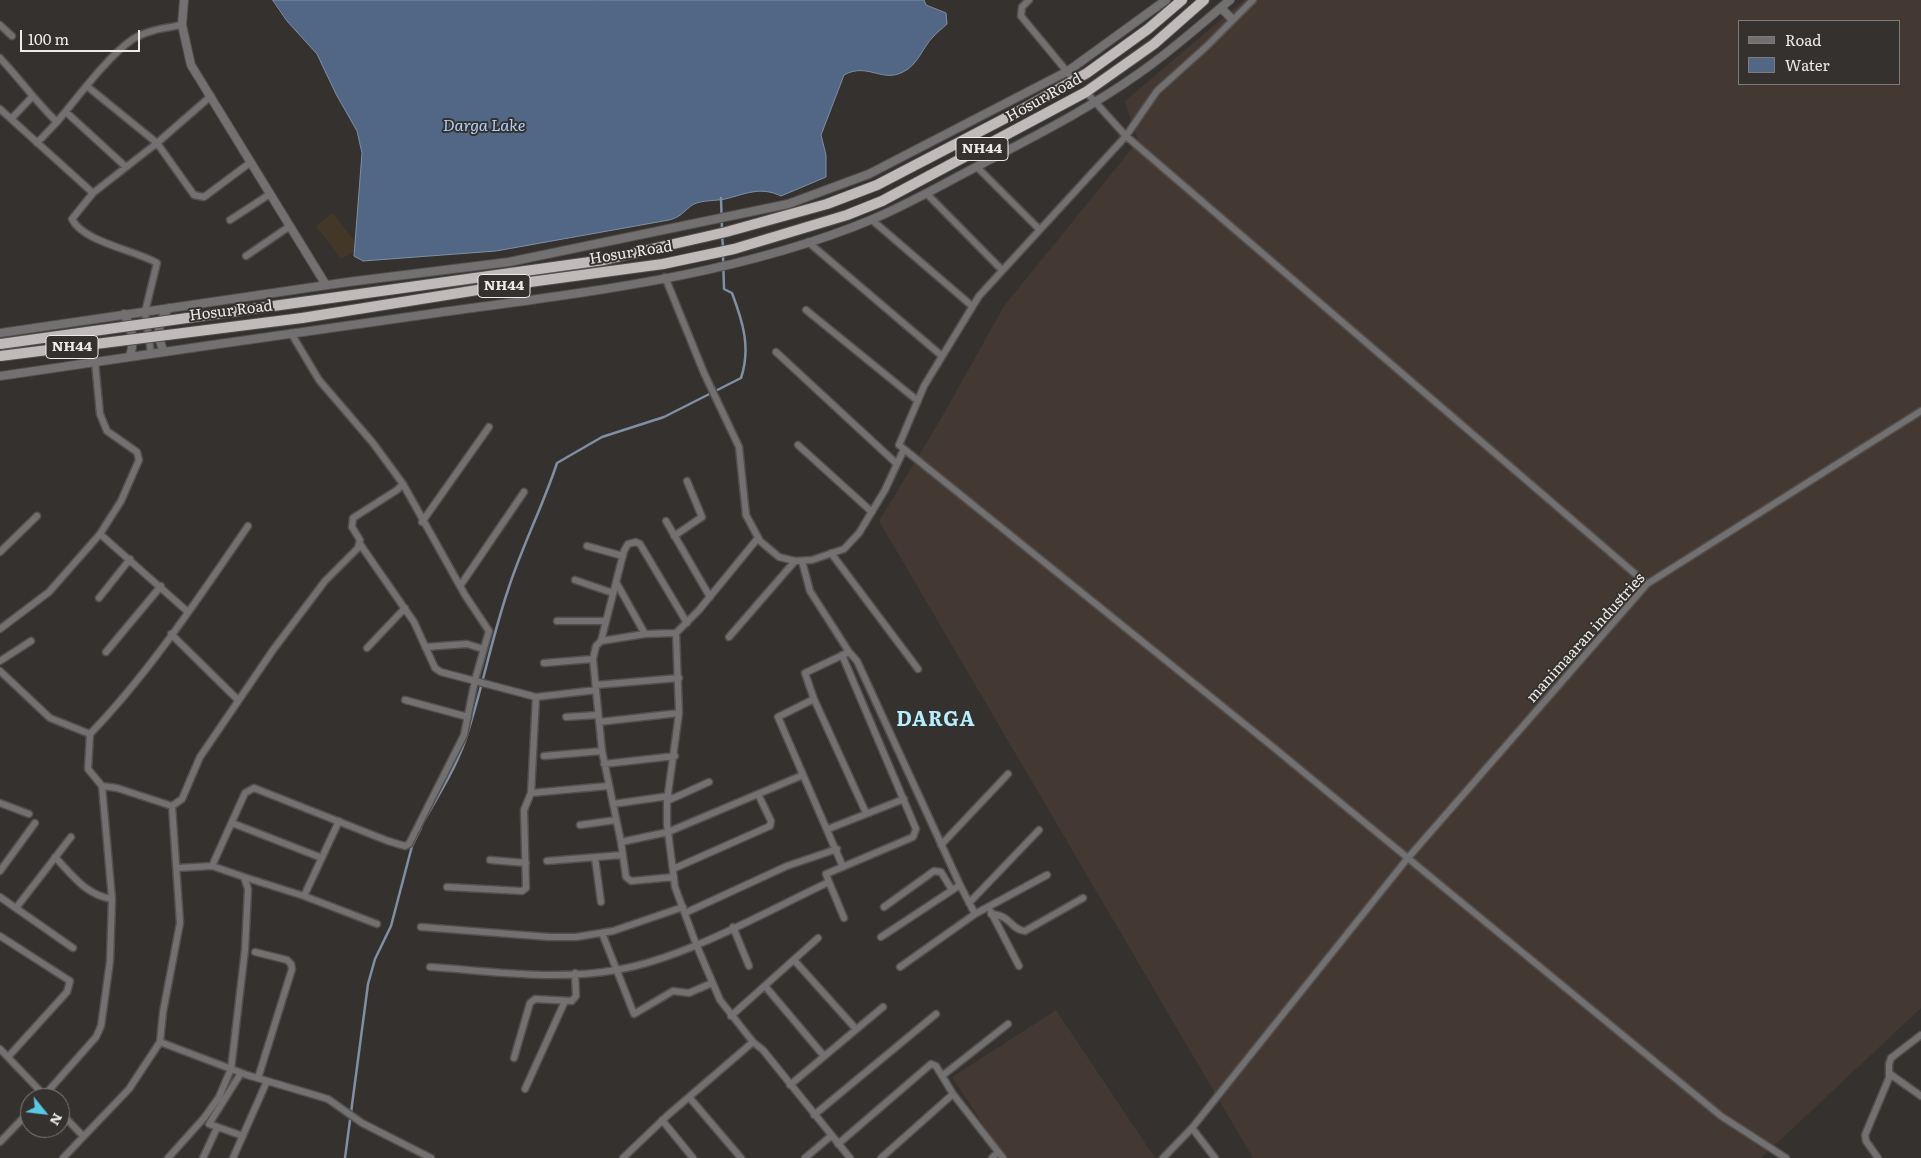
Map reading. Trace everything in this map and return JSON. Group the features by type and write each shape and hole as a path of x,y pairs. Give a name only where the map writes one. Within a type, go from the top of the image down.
{"highway":[{"name":"Hosur Road","path":"0,344 604,260 703,238 828,204 877,184 1021,110 1071,76 1148,29 1182,0"},
{"name":"Hosur Road","path":"0,356 302,318 515,284 663,264 734,249 847,215 882,201 1086,92 1154,44 1204,0"}],"street":[{"path":"184,0 182,25 191,66 326,285"},
{"path":"1029,0 1022,6 1021,16 1071,76"},
{"path":"0,333 326,285 509,262 788,204 869,174 1071,76 1166,0"},
{"path":"0,376 512,302 709,270 808,242 872,220 927,194 1095,103 1140,73 1230,0"},
{"path":"1253,0 1207,46 1156,91 1126,136 1039,229 972,306 918,401 899,445 1104,609 1721,1116 1786,1158"},
{"path":"1221,8 1232,20"},
{"path":"37,143 120,49 134,38 151,31 182,25"},
{"path":"0,26 12,36"},
{"path":"0,58 57,122"},
{"path":"88,87 157,143 194,195 204,196 251,162"},
{"path":"1086,92 1126,136 1648,584"},
{"path":"11,119 33,96"},
{"path":"151,353 144,312 157,263 92,236 75,224 73,216 93,194 157,143 211,96"},
{"path":"0,108 93,194"},
{"path":"66,112 126,167"},
{"path":"977,166 1039,229"},
{"path":"230,220 270,194"},
{"path":"927,194 1002,270"},
{"path":"872,220 972,306"},
{"path":"246,256 290,226"},
{"path":"808,242 942,356"},
{"path":"665,277 704,373 739,447 746,515 758,538 779,557 799,561 844,548 859,533 872,512 904,449"},
{"path":"164,352 158,341 157,328 168,308"},
{"path":"806,310 918,401"},
{"path":"124,314 133,333 134,346 130,356"},
{"path":"212,866 245,793 254,788 388,841 405,846 409,844 462,742 483,649 489,631 422,522 403,484 373,443 319,380 290,333"},
{"path":"776,352 897,464"},
{"path":"0,629 48,592 100,534 131,481 139,456 107,431 100,414 95,362"},
{"name":"manimaaran industries","path":"1163,1158 1192,1128 1406,859 1648,584 1921,411"},
{"path":"422,522 489,427"},
{"path":"798,445 872,512"},
{"path":"674,536 702,517 687,481"},
{"path":"403,484 397,490 353,518 352,527 360,540 360,544 414,622 435,668 441,672 536,697 679,678"},
{"path":"460,586 524,492"},
{"path":"0,552 38,516"},
{"path":"666,521 710,597"},
{"path":"52,1088 96,1037 101,1026 110,961 112,899 102,786 88,769 90,734 109,715 188,612 248,526"},
{"path":"100,534 188,612"},
{"path":"674,877 628,880 602,751 593,659 596,646 602,641 645,634 676,634 710,597 758,538"},
{"path":"602,641 605,621 623,556 628,544 636,542 640,544 687,623"},
{"path":"102,786 117,788 172,806 182,800 196,764 238,700 325,581 360,544"},
{"path":"586,546 623,556"},
{"path":"831,553 918,669"},
{"path":"99,598 130,559"},
{"path":"730,636 799,561"},
{"path":"799,561 810,591 857,662 941,845 975,914"},
{"path":"574,580 612,593"},
{"path":"616,582 645,634"},
{"path":"106,652 160,586"},
{"path":"367,648 405,608"},
{"path":"558,621 605,621"},
{"path":"171,634 238,700"},
{"path":"676,634 679,713 675,756 668,798 668,832 675,887 712,983 730,1016 753,1042 763,1050 850,1158"},
{"path":"0,661 31,641"},
{"path":"424,647 467,644 483,649"},
{"path":"849,652 805,673 814,699 866,813"},
{"path":"842,655 916,830 915,835 826,874 844,918"},
{"path":"544,663 593,659"},
{"path":"0,671 50,718 90,734"},
{"path":"447,887 522,891 527,884 524,810 531,793 536,697"},
{"path":"814,699 778,717 837,849 843,867"},
{"path":"405,700 468,717"},
{"path":"566,717 598,718 679,713"},
{"path":"544,756 602,751"},
{"path":"604,764 675,756"},
{"path":"941,845 1008,774"},
{"path":"621,842 668,832 803,775"},
{"path":"613,804 668,798 709,782"},
{"path":"531,793 608,786"},
{"path":"673,869 770,826 771,821 758,794"},
{"path":"828,829 904,799"},
{"path":"0,803 30,814"},
{"path":"63,1158 82,1135 129,1089 160,1042 163,1012 180,923 172,806"},
{"path":"580,824 616,820"},
{"path":"304,896 339,821"},
{"path":"0,871 35,823"},
{"path":"232,823 322,858"},
{"path":"969,903 1039,830"},
{"path":"16,908 71,837"},
{"path":"421,927 555,937 602,933 684,910 787,866 837,849"},
{"path":"547,862 622,855"},
{"path":"55,857 92,894 112,899"},
{"path":"595,858 601,902"},
{"path":"490,860 526,863"},
{"path":"177,868 212,866 304,896 377,924"},
{"path":"884,907 934,871 941,872 952,890"},
{"path":"900,967 975,914 990,910 1047,875"},
{"path":"168,1158 204,1118 219,1097 231,1068 245,950 248,889 244,877"},
{"path":"430,967 531,973 576,973 616,970 665,956 696,944 830,882"},
{"path":"881,937 960,885"},
{"path":"990,910 1004,915 1018,930 1025,931 1083,898"},
{"path":"1,899 73,948"},
{"path":"990,910 1019,966"},
{"path":"734,927 749,966"},
{"path":"602,933 634,1014 673,991 689,992 712,983"},
{"path":"0,936 70,981 67,992 8,1057"},
{"path":"730,1016 818,938"},
{"path":"255,952 287,960 291,964 292,969 258,1078"},
{"path":"794,960 856,1029"},
{"path":"514,1058 532,1000 572,1001 576,996 576,973"},
{"path":"764,986 824,1056"},
{"path":"525,1089 565,1001"},
{"path":"790,1085 883,1007"},
{"path":"814,1114 936,1014"},
{"path":"942,1076 1008,1024"},
{"path":"1878,1158 1866,1141 1865,1136 1890,1074 1889,1064 1891,1058 1921,1035"},
{"path":"160,1042 258,1078 328,1099 362,1123 431,1158"},
{"path":"623,1158 662,1120 753,1042"},
{"path":"0,1049 36,1088"},
{"path":"838,1144 932,1064 936,1066 953,1094 1003,1158"},
{"path":"241,1072 209,1122 210,1126 243,1136"},
{"path":"1890,1074 1921,1096"},
{"path":"233,1158 267,1081"},
{"path":"881,1158 953,1094"},
{"path":"689,1097 741,1158"},
{"path":"662,1120 693,1158"},
{"path":"0,1142 20,1121"},
{"path":"70,1122 82,1135"},
{"path":"203,1158 217,1128"},
{"path":"1192,1128 1215,1158"},
{"path":"805,1158 831,1136"},
{"path":"992,1158 998,1152"}],"shaded area":[{"path":"1244,0 1921,0 1921,1008 1761,1158 1253,1158 879,521 938,424 1004,306 1138,141 1125,101"},
{"path":"333,213 360,248 341,259 316,226"},
{"path":"1056,1010 1155,1158 1005,1158 952,1077"}],"water":[{"name":"Darga Lake","path":"273,0 924,0 926,5 946,13 947,24 929,41 916,61 903,72 888,75 860,71 844,75 821,135 826,155 826,177 781,196 760,191 746,193 725,199 694,204 680,215 669,220 496,251 363,261 354,256 362,153 357,131 336,94 317,54 287,21"}],"waterway":[{"path":"721,198 722,230"},
{"path":"722,235 723,247"},
{"path":"424,821 460,755 508,590 557,463 602,437 664,417 741,378 745,356 744,335 732,293 724,289 723,255"},
{"path":"345,1158 368,984 375,959 391,926 412,846 421,828"}],"district":[{"name":"DARGA","path":"936,720"}]}
